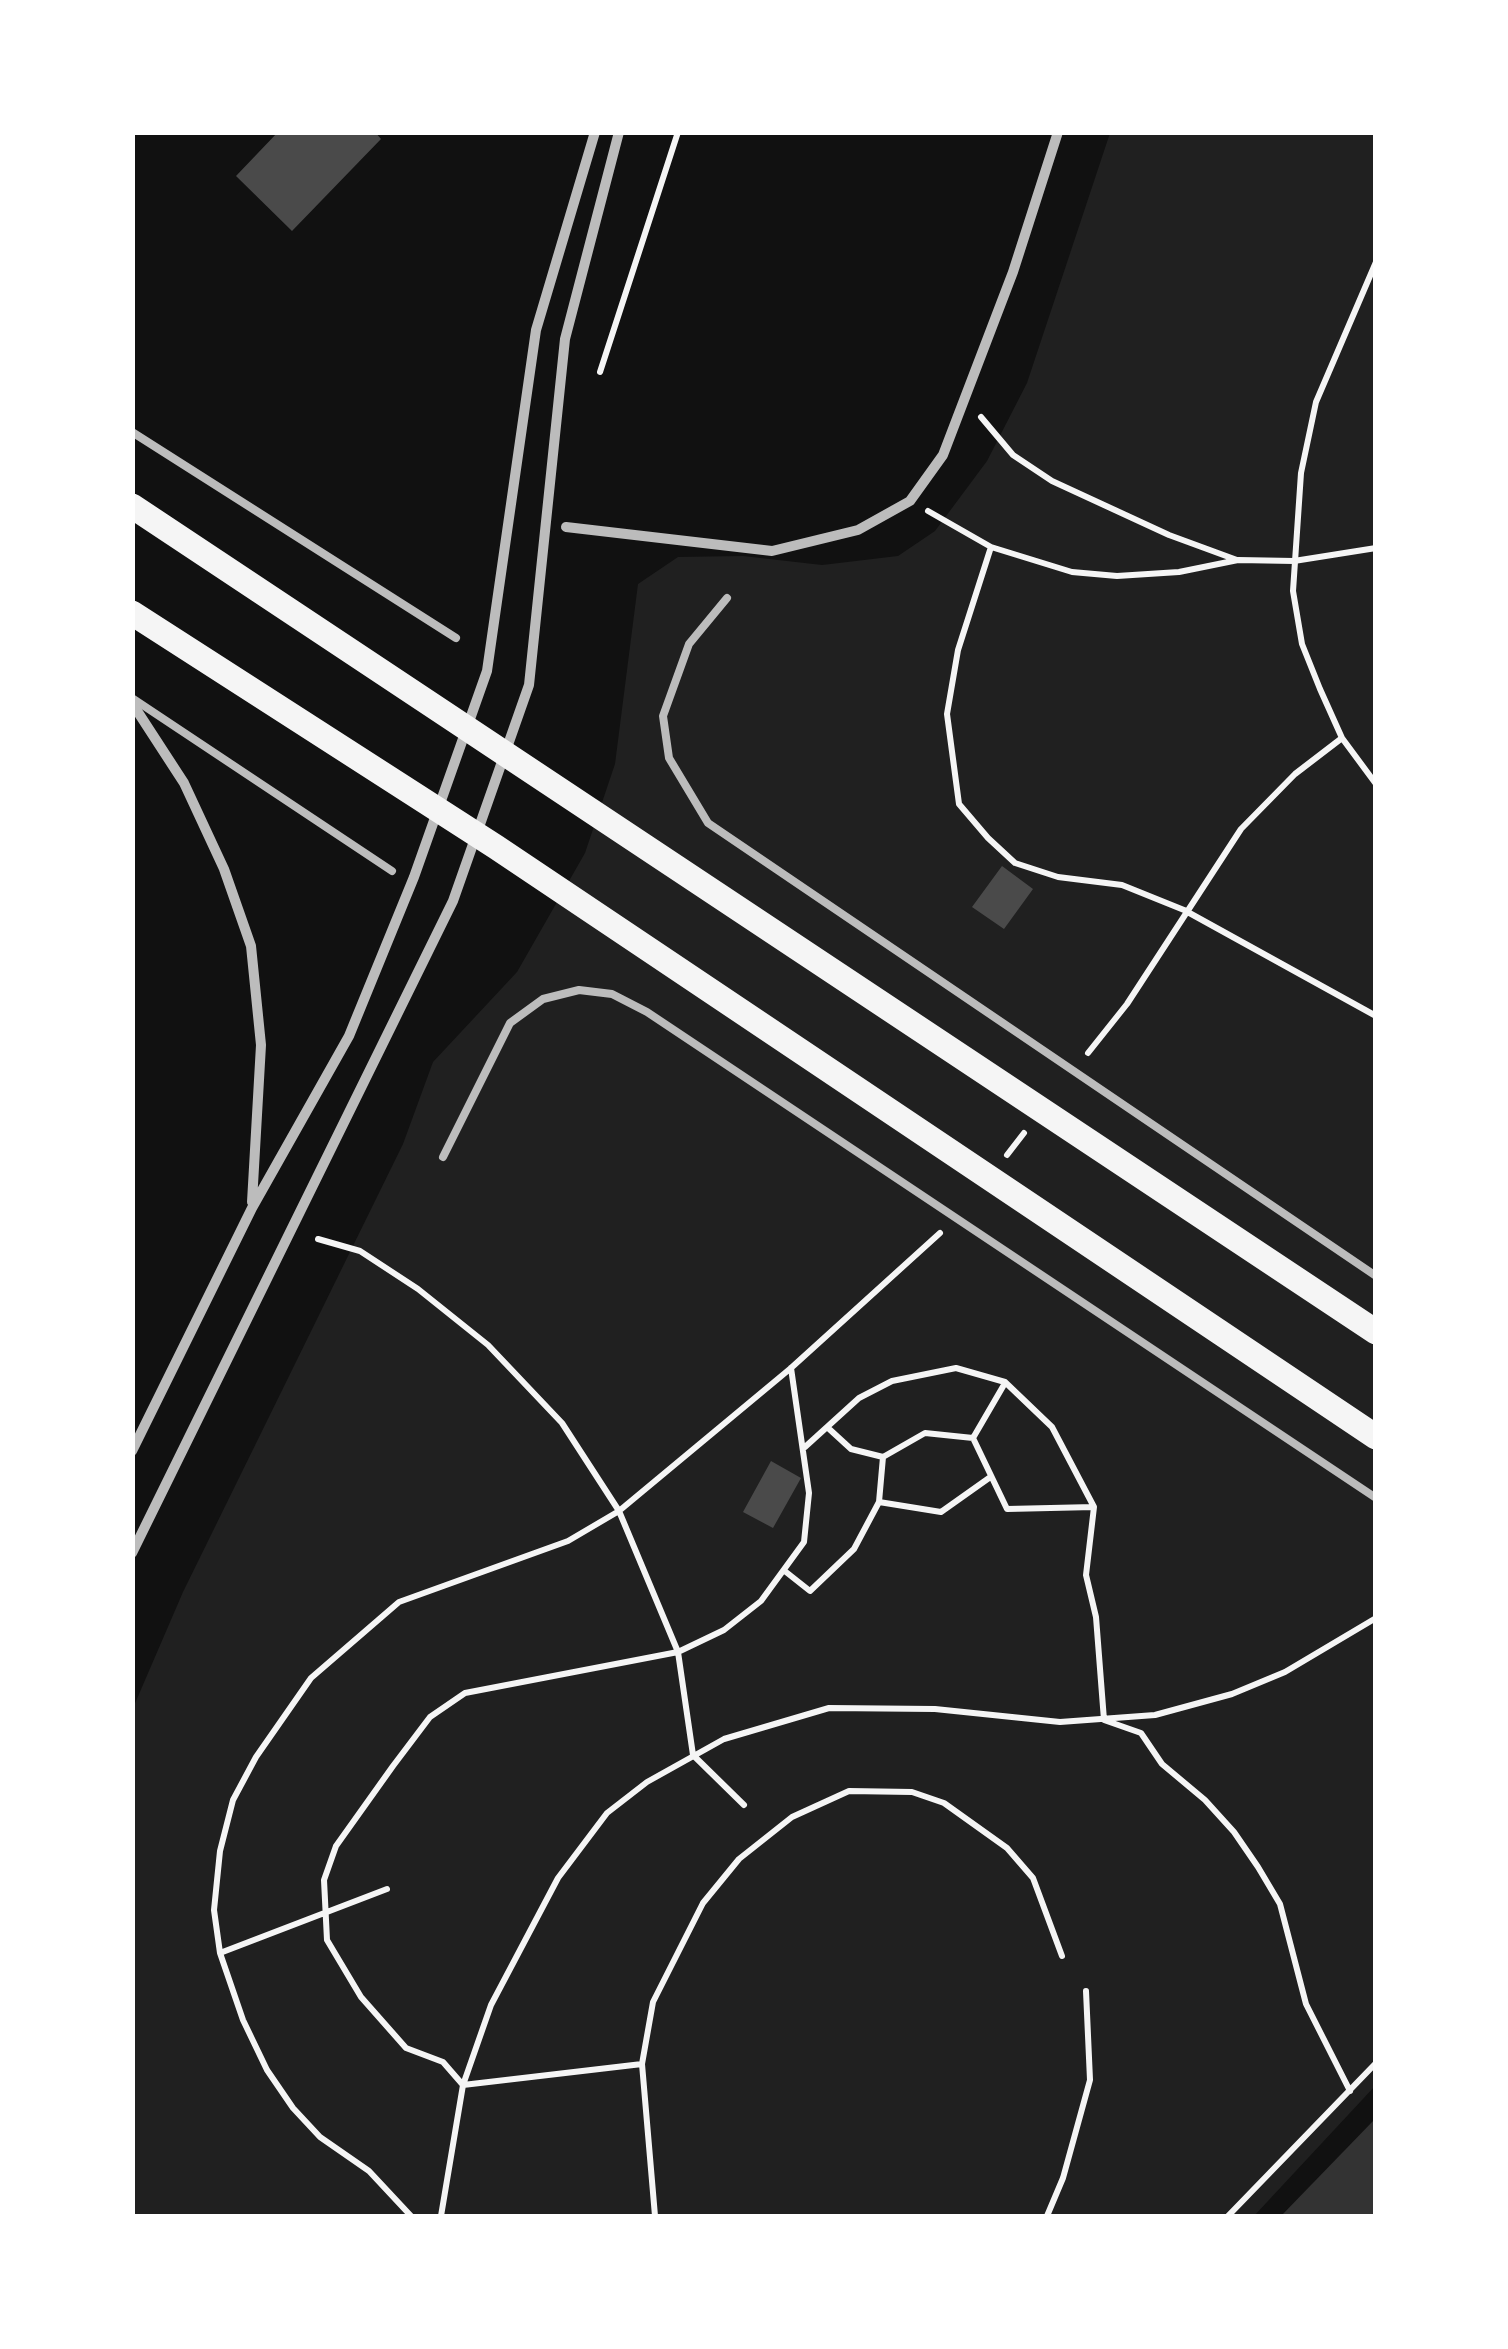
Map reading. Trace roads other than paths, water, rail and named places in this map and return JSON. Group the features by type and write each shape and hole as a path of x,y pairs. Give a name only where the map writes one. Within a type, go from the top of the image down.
{"main road":[{"path":"132,506 1376,1332"},
{"path":"132,612 496,847 1376,1437"}],"street":[{"path":"132,1451 252,1208 349,1036 414,877 487,671 536,330 595,132"},
{"path":"132,1553 453,901 528,686 565,339 619,132"},
{"path":"566,527 772,551 858,530 910,501 943,454 966,399 1058,132"},
{"path":"132,701 184,783 224,870 251,946 261,1045 252,1208"}],"lane":[{"path":"132,432 456,638"},
{"path":"726,598 689,644 663,716 668,758 708,823 1376,1276"},
{"path":"132,701 392,871"},
{"path":"443,1157 510,1023 543,1000 579,990 612,994 677,1032 1376,1498"}]}
